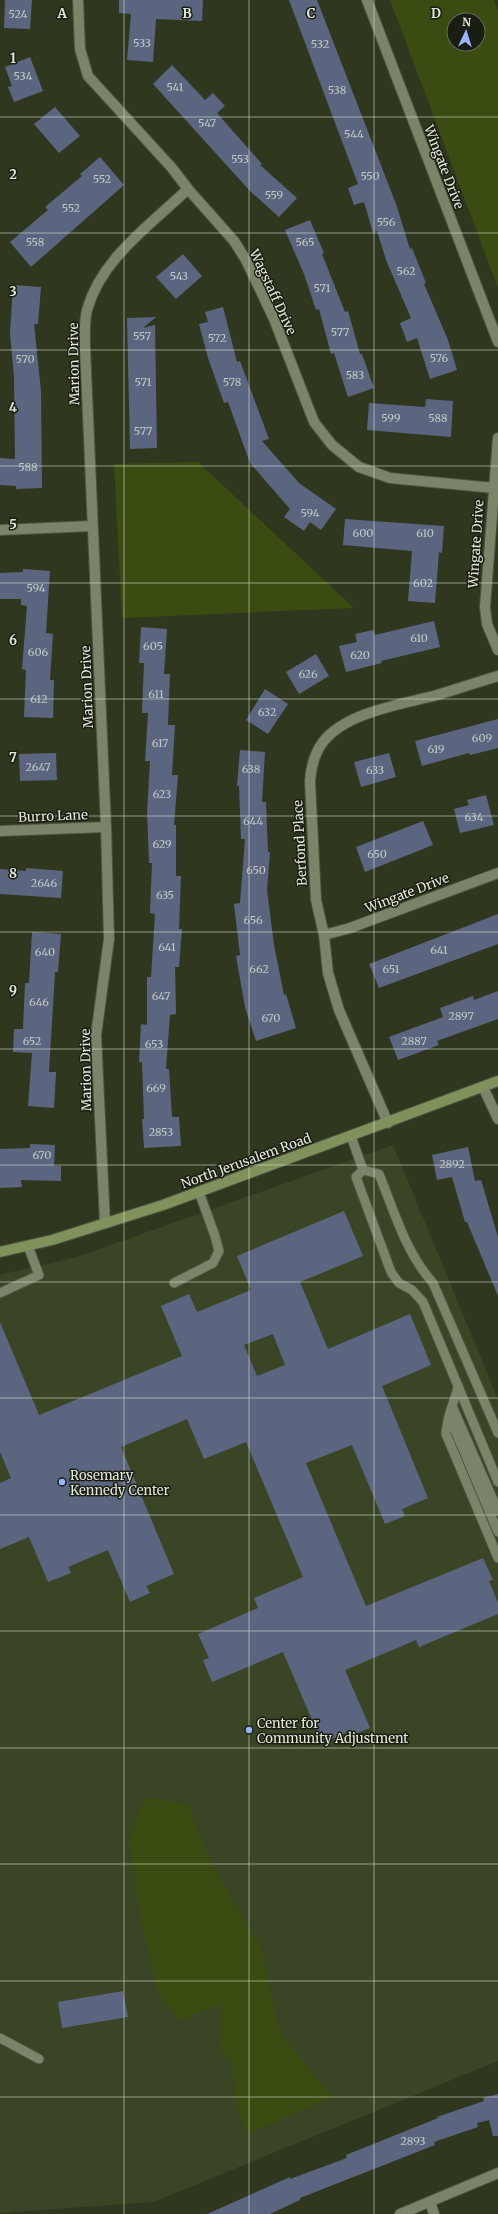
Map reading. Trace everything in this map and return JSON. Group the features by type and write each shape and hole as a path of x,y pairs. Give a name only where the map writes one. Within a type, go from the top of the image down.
{"main road":[{"name":"North Jerusalem Road","path":"0,1252 28,1246 105,1223 199,1192 498,1081"}],"street":[{"name":"Wagstaff Drive","path":"78,0 80,49 88,76 172,168 188,189 234,241 246,260 274,319 314,422 332,445 359,467 390,478 494,488"},
{"name":"Wingate Drive","path":"367,0 498,342"},
{"name":"Marion Drive","path":"105,1223 96,1035 109,939 95,550 92,526 91,467 85,347 86,311 97,283 112,262 188,189"},
{"name":"Wingate Drive","path":"498,438 485,607 487,624 498,650"},
{"path":"0,530 92,526"},
{"name":"Berfond Place","path":"388,1123 339,1010 328,973 324,935 316,900 310,781 312,765 316,752 324,740 340,726 368,714 498,676"},
{"name":"Burro Lane","path":"0,831 106,827"},
{"name":"Wingate Drive","path":"324,935 350,928 498,873"},
{"path":"483,1087 498,1119"},
{"path":"400,2214 498,2173"},
{"path":"430,2202 434,2214"}],"lane":[{"path":"351,1136 363,1170"},
{"path":"363,1170 356,1177 391,1272 399,1283 412,1290 423,1302 498,1482"},
{"path":"363,1170 379,1174 410,1250 420,1269 433,1283 498,1433"},
{"path":"174,1283 214,1263 219,1251 199,1192"},
{"path":"0,1293 39,1275 28,1246"},
{"path":"458,1387 453,1408 446,1423 446,1434 498,1558"},
{"path":"453,1408 498,1511"},
{"path":"449,1416 498,1532"},
{"path":"0,2038 39,2059"}],"shaded area":[{"name":"Center for Community Adjustment","path":"393,1145 498,1399 498,2061 153,2202 0,2213 0,1275 77,1257"}],"green space":[{"path":"390,0 494,0 498,11 498,288"},
{"path":"198,462 354,608 122,618 114,464"},
{"path":"145,1797 187,1804 211,1862 260,1947 280,2033 332,2097 247,2134 237,2105 232,2063 221,2050 222,2004 179,2021 158,1994 139,1910 129,1840"}],"building":[{"path":"5,0 32,0 30,29 4,28"},
{"path":"119,0 203,0 202,21 156,19 153,62 127,60 131,14 119,13"},
{"path":"289,0 317,0 396,204 410,249 412,248 426,283 424,284 448,340 457,370 430,379 417,338 407,342 400,323 411,318 386,260 377,231 373,233 364,202 354,205 348,188 358,184"},
{"path":"30,57 43,91 14,102 8,87 12,86 5,67"},
{"path":"172,65 205,100 213,93 225,106 217,113 262,164 260,165 297,198 279,217 250,191 153,84"},
{"path":"55,107 80,136 59,153 34,124"},
{"path":"100,157 124,185 31,267 10,242 48,210 45,207 82,176 80,174"},
{"path":"310,220 324,253 322,254 345,312 348,311 360,354 362,354 374,388 348,397 334,353 331,354 319,309 316,310 304,274 285,230"},
{"path":"183,254 202,276 176,299 156,277"},
{"path":"13,285 41,287 38,324 34,324 41,391 42,488 16,489 16,486 0,485 0,458 15,459 14,377 10,334"},
{"path":"223,307 237,362 240,361 269,439 262,441 299,483 336,509 321,530 310,522 304,531 284,517 290,509 250,463 228,402 224,403 208,358 199,324 208,322 205,312"},
{"path":"156,317 143,328 155,325 157,448 130,449 127,318"},
{"path":"426,399 453,401 451,437 367,430 369,403 425,407"},
{"path":"345,519 444,526 442,553 439,552 435,603 408,601 412,551 343,545"},
{"path":"23,569 50,571 46,633 53,634 50,680 54,680 53,718 24,717 26,670 22,669 27,606 21,605 21,599 0,599 0,573 23,572"},
{"path":"434,621 440,647 381,661 382,663 346,672 339,646 357,642 355,634 373,630 375,635"},
{"path":"141,627 167,629 164,674 170,674 168,725 175,725 172,775 178,775 174,825 176,825 176,876 181,876 179,929 182,929 179,967 175,967 176,1014 170,1015 166,1069 169,1069 172,1117 179,1117 181,1146 144,1148 142,1119 144,1119 142,1062 139,1062 141,1024 147,1025 147,977 151,977 155,914 150,913 152,863 149,863 147,812 150,761 145,761 148,713 142,713 144,663 139,663"},
{"path":"316,654 329,676 299,694 286,672"},
{"path":"265,689 288,704 268,734 246,720"},
{"path":"498,719 498,748 470,755 469,753 422,766 415,741"},
{"path":"240,750 265,752 262,802 266,802 268,852 270,852 267,890 274,945 284,995 286,994 296,1028 256,1041 245,1007 236,956 240,955 234,904 240,903 245,839 241,839 239,786 237,786"},
{"path":"56,753 57,780 20,781 19,754"},
{"path":"389,753 396,777 361,787 354,762"},
{"path":"486,795 494,825 460,833 454,809 469,805 467,800"},
{"path":"423,821 433,845 365,872 356,847"},
{"path":"26,868 63,871 61,898 0,894 0,869 26,871"},
{"path":"498,914 498,944 379,988 369,964"},
{"path":"32,932 61,934 58,972 55,972 49,1072 56,1072 54,1108 28,1106 32,1053 13,1052 14,1029 23,1029 25,983 29,983"},
{"path":"498,991 498,1019 437,1041 439,1045 398,1060 389,1037 443,1017 440,1008 473,996 474,1000"},
{"path":"30,1144 55,1145 54,1166 61,1166 61,1181 21,1180 22,1187 0,1188 0,1149 30,1148"},
{"path":"468,1147 475,1181 481,1180 498,1237 498,1296 467,1222 465,1222 452,1177 437,1180 432,1155"},
{"path":"344,1211 363,1256 300,1282 328,1349 410,1314 431,1365 382,1386 428,1498 402,1509 405,1516 385,1524 352,1445 306,1463 366,1606 483,1558 493,1580 489,1581 498,1603 498,1614 419,1647 416,1640 345,1670 370,1728 350,1736 348,1732 322,1743 283,1652 212,1682 203,1660 209,1658 198,1634 258,1608 254,1598 303,1577 246,1442 204,1459 187,1419 121,1447 174,1574 146,1586 150,1593 130,1602 108,1550 68,1567 71,1573 48,1582 29,1537 0,1549 0,1483 11,1478 0,1452 0,1322 39,1415 182,1356 161,1306 189,1294 197,1312 251,1290 237,1256","holes":["273,1334 285,1365 257,1376 244,1345"]},
{"path":"123,1991 128,2017 62,2028 58,2002"},
{"path":"498,2094 498,2136 493,2136 489,2120 477,2123 478,2127 434,2142 435,2145 300,2198 300,2200 270,2214 207,2214 290,2177 290,2179 347,2158 346,2155 438,2118 437,2117 484,2101 483,2098"}],"place":[{"name":"Rosemary Kennedy Center","path":"62,1482"},
{"name":"Center for Community Adjustment","path":"249,1730"}]}
